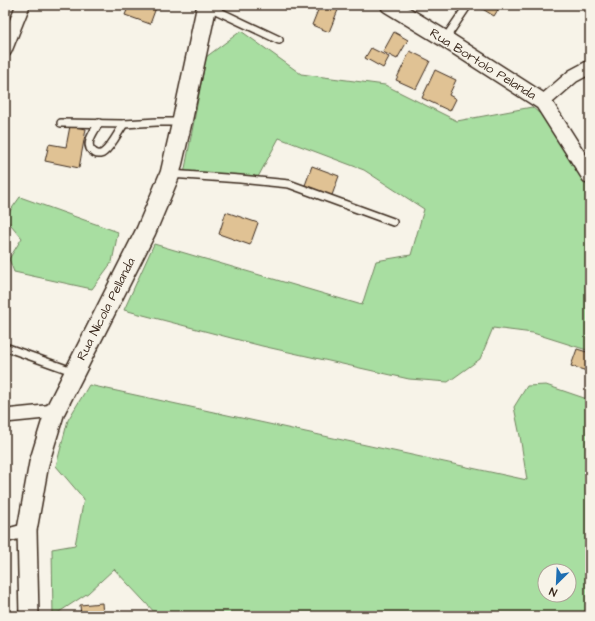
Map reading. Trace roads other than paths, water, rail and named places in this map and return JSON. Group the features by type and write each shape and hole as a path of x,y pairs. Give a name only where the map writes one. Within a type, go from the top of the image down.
{"main road":[{"name":"Rua Nicola Pellanda","path":"29,616 27,530 39,463 55,411 146,231 170,174 207,6"}],"street":[{"path":"5,50 23,5"},
{"name":"Rua Bortolo Pelanda","path":"389,5 543,102 590,176"},
{"path":"543,102 573,76 590,67"},
{"path":"5,416 55,411"},
{"path":"5,536 27,530"}],"lane":[{"path":"445,39 468,5"},
{"path":"207,6 279,40"},
{"path":"61,123 124,124 182,122"},
{"path":"99,123 90,138 89,143 91,149 99,154 105,152 124,124"},
{"path":"170,174 289,184 393,222"},
{"path":"5,347 75,372"}]}
